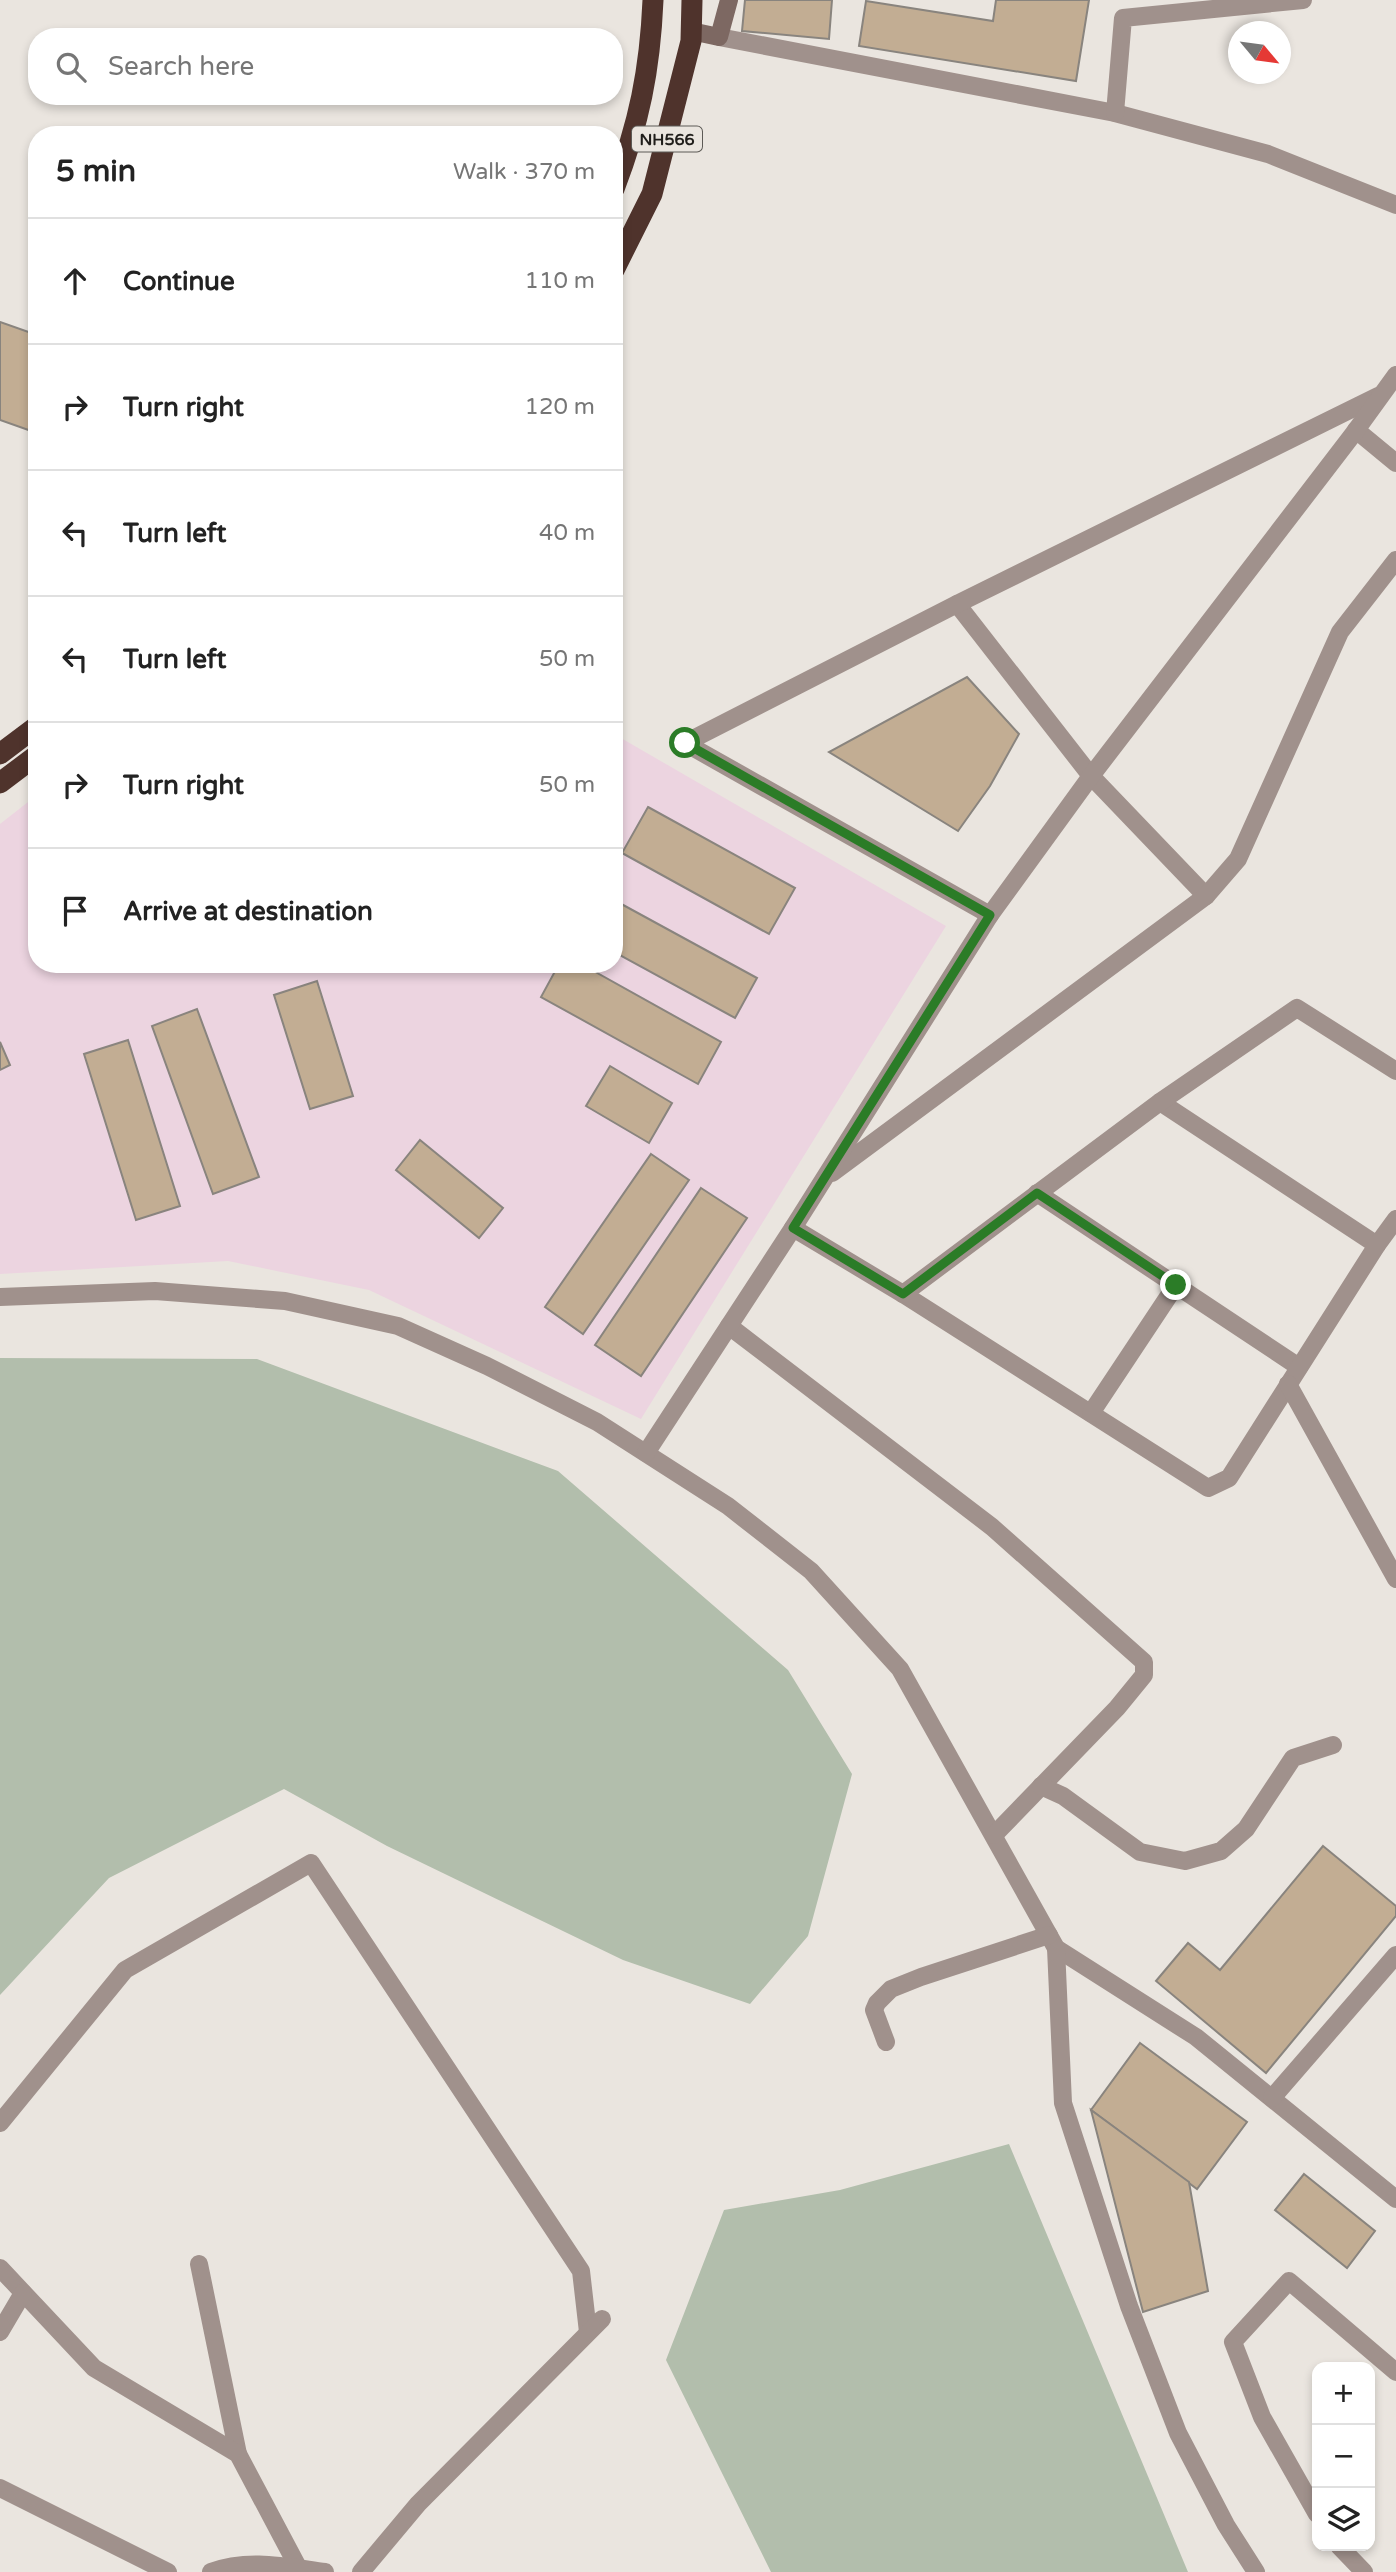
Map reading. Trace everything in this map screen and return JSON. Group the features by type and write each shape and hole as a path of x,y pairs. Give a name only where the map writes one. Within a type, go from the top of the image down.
{"highway":[{"name":"NH566","path":"623,161 643,99 652,38 653,0"},
{"name":"NH566","path":"623,252 652,194 672,121 691,31 692,0"},
{"path":"0,754 28,733"},
{"path":"0,783 28,762"}],"street":[{"path":"719,37 729,0"},
{"path":"1115,113 1123,18 1303,0"},
{"path":"691,31 766,48 1115,113 1268,154 1396,205"},
{"path":"646,1453 793,1228 990,915 1091,776 1396,375"},
{"path":"990,915 685,743 957,604 1382,395"},
{"path":"1356,430 1396,463"},
{"path":"824,1179 1206,896 1238,859 1340,632 1396,560"},
{"path":"957,604 1091,776 1206,896"},
{"path":"903,1294 1160,1102 1297,1008 1395,1067"},
{"path":"1160,1102 1377,1245"},
{"path":"1037,1193 1299,1367"},
{"path":"793,1228 903,1294 1208,1488 1229,1478 1396,1219"},
{"path":"1091,1413 1176,1285"},
{"path":"0,1297 155,1291 285,1301 398,1326 512,1378 597,1422 729,1506 811,1571 900,1669 1052,1942 1063,2103 1129,2306 1178,2433 1226,2525 1256,2572"},
{"path":"729,1326 992,1527 1144,1662 1144,1675 1117,1708 994,1835"},
{"path":"1288,1384 1396,1579"},
{"path":"1041,1786 1063,1796 1140,1852 1185,1861 1221,1851 1245,1829 1293,1758 1333,1745"},
{"path":"0,2123 125,1970 311,1863 581,2271 588,2332"},
{"path":"887,2042 874,2010 891,1989 1052,1942 1196,2037 1396,2199"},
{"path":"1272,2098 1396,1955"},
{"path":"199,2264 238,2454 299,2569"},
{"path":"0,2268 94,2368 238,2454"},
{"path":"1312,2505 1262,2417 1233,2342 1289,2281 1396,2372"},
{"path":"0,2332 23,2293"},
{"path":"361,2572 418,2504 602,2319"},
{"path":"0,2488 168,2572"},
{"path":"1342,2551 1364,2572"},
{"path":"211,2572 227,2566 263,2564 326,2572"}],"shaded area":[{"path":"623,739 946,926 641,1419 369,1290 228,1261 0,1274 0,824 28,802 28,973 623,973"}],"green space":[{"path":"0,1358 257,1359 558,1471 788,1670 852,1774 808,1936 750,2004 623,1960 387,1846 284,1789 109,1878 0,1995"},
{"path":"1009,2144 1188,2572 771,2572 666,2360 724,2210 840,2190"}],"building":[{"path":"745,0 832,0 829,39 742,31"},
{"path":"996,0 1089,0 1076,81 859,46 866,1 993,21"},
{"path":"0,322 28,332 28,430 0,420"},
{"path":"967,677 1019,734 990,786 958,831 829,752"},
{"path":"648,807 795,888 769,934 623,851"},
{"path":"623,905 757,978 735,1018 623,957"},
{"path":"554,973 597,973 721,1042 698,1084 541,997"},
{"path":"317,981 353,1096 310,1109 274,995"},
{"path":"197,1009 259,1177 213,1194 152,1026"},
{"path":"128,1040 180,1206 136,1220 84,1054"},
{"path":"0,1042 10,1065 0,1070"},
{"path":"610,1066 672,1103 649,1143 586,1106"},
{"path":"420,1140 503,1208 479,1238 396,1170"},
{"path":"651,1154 689,1180 583,1334 545,1307"},
{"path":"701,1188 747,1218 641,1376 595,1345"},
{"path":"1323,1846 1396,1906 1396,1916 1266,2073 1156,1981 1188,1943 1220,1970"},
{"path":"1140,2043 1247,2122 1197,2189 1091,2110"},
{"path":"1091,2110 1189,2182 1208,2291 1143,2312"},
{"path":"1304,2174 1375,2231 1347,2268 1275,2210"}],"route":[{"path":"685,743 990,915 793,1228 903,1294 1037,1193 1176,1285"}]}
